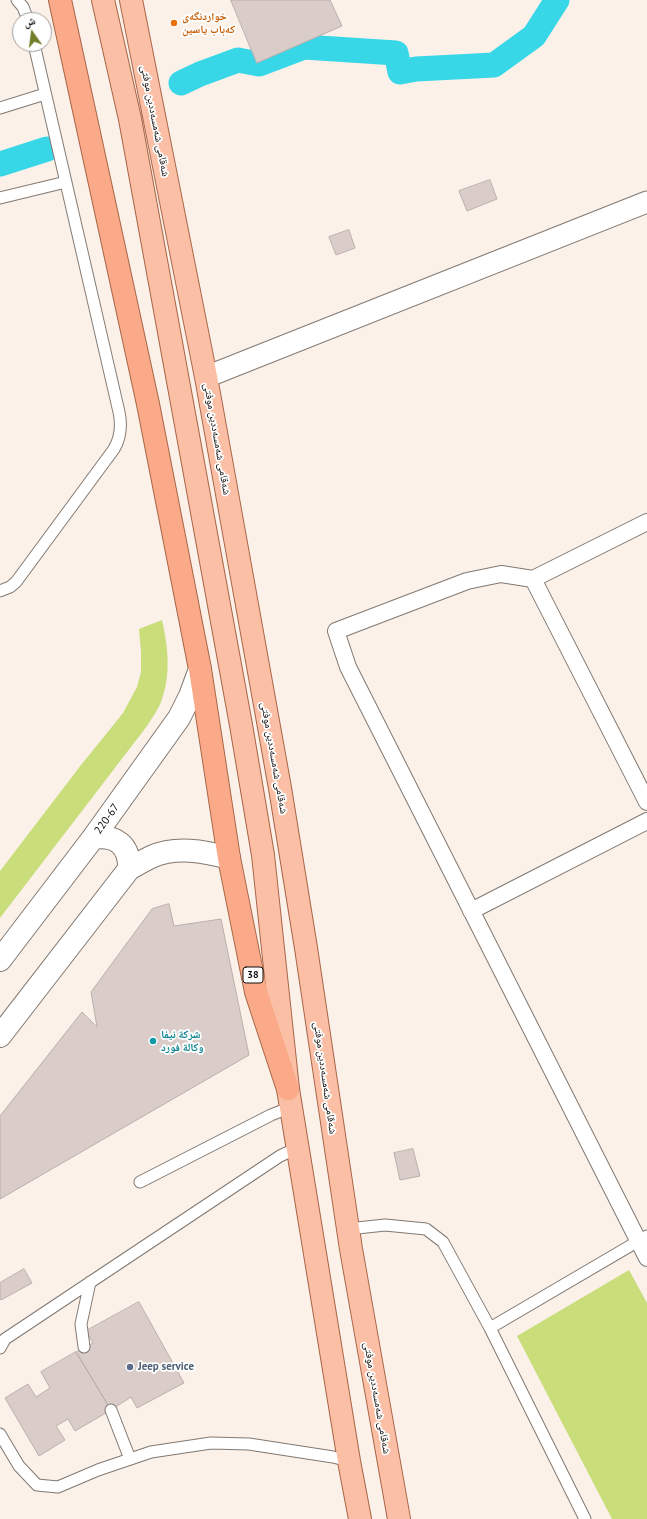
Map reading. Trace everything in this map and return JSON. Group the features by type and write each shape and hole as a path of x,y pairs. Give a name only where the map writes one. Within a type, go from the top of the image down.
{"highway":[{"path":"60,0 143,385 200,669 229,858"},
{"name":"38","path":"229,858 256,992 289,1098"}],"main road":[{"path":"104,0 130,119 241,725 263,855 289,1098 349,1461 360,1519"},
{"name":"شەقامی شەمسەددین موفتی","path":"131,0 206,377 280,788 306,948 348,1228 399,1519"}],"street":[{"path":"206,377 647,202"},
{"path":"647,522 533,579 501,574 467,581 336,631 348,667 471,910 642,1239 647,1258"},
{"path":"533,579 647,802"},
{"name":"220-67","path":"0,960 94,838 179,718 190,696 200,669"},
{"path":"471,910 647,821"},
{"path":"94,838 103,836 112,838 120,843 127,850 130,859 129,869"},
{"path":"0,1036 129,869 152,857 178,851 204,851 229,858"}],"lane":[{"path":"17,0 25,12"},
{"path":"0,591 10,587 16,582 114,449 120,435 121,427 119,412 36,52"},
{"path":"0,108 45,94"},
{"path":"0,198 66,182"},
{"path":"140,1182 270,1115 289,1098"},
{"path":"0,1348 5,1339 280,1156 297,1148"},
{"path":"348,1228 385,1225 426,1229 443,1242 490,1328 585,1519"},
{"path":"490,1328 642,1239"},
{"path":"84,1347 81,1324 90,1282"},
{"path":"110,1410 130,1459"},
{"path":"0,1434 19,1466 37,1485 58,1487 98,1470 151,1452 211,1443 249,1444 334,1457 349,1461"}],"green space":[{"path":"162,620 166,640 168,669 161,703 147,726 0,918 0,871 123,713 137,687 141,672 139,629"},
{"path":"629,1270 647,1303 647,1519 612,1519 517,1336"}],"building":[{"path":"231,0 330,0 342,26 257,63"},
{"path":"490,180 497,199 467,211 459,191"},
{"path":"349,230 355,248 336,255 329,237"},
{"name":"شركة نيفا وكالة فورد","path":"169,904 174,926 221,919 249,1055 0,1199 0,1116 82,1012 97,1027 91,992 152,909"},
{"path":"413,1149 420,1176 400,1180 394,1153"},
{"path":"24,1269 32,1283 1,1300 0,1283"},
{"name":"Jeep service","path":"139,1302 184,1383 137,1408 131,1397 111,1410 76,1352 93,1343 86,1331"},
{"path":"76,1352 111,1410 75,1431 68,1419 56,1426 65,1440 39,1456 5,1398 28,1384 36,1397 50,1388 41,1372"}],"waterway":[{"path":"181,83 200,74 238,60 259,64 304,47 396,53 400,72 416,69 494,65 534,36 557,0"},
{"path":"0,164 47,149"}],"place":[{"name":"خواردنگەی کەباب یاسین","path":"174,23"},
{"name":"شركة نيفا وكالة فورد","path":"153,1041"},
{"name":"Jeep service","path":"130,1367"}]}
